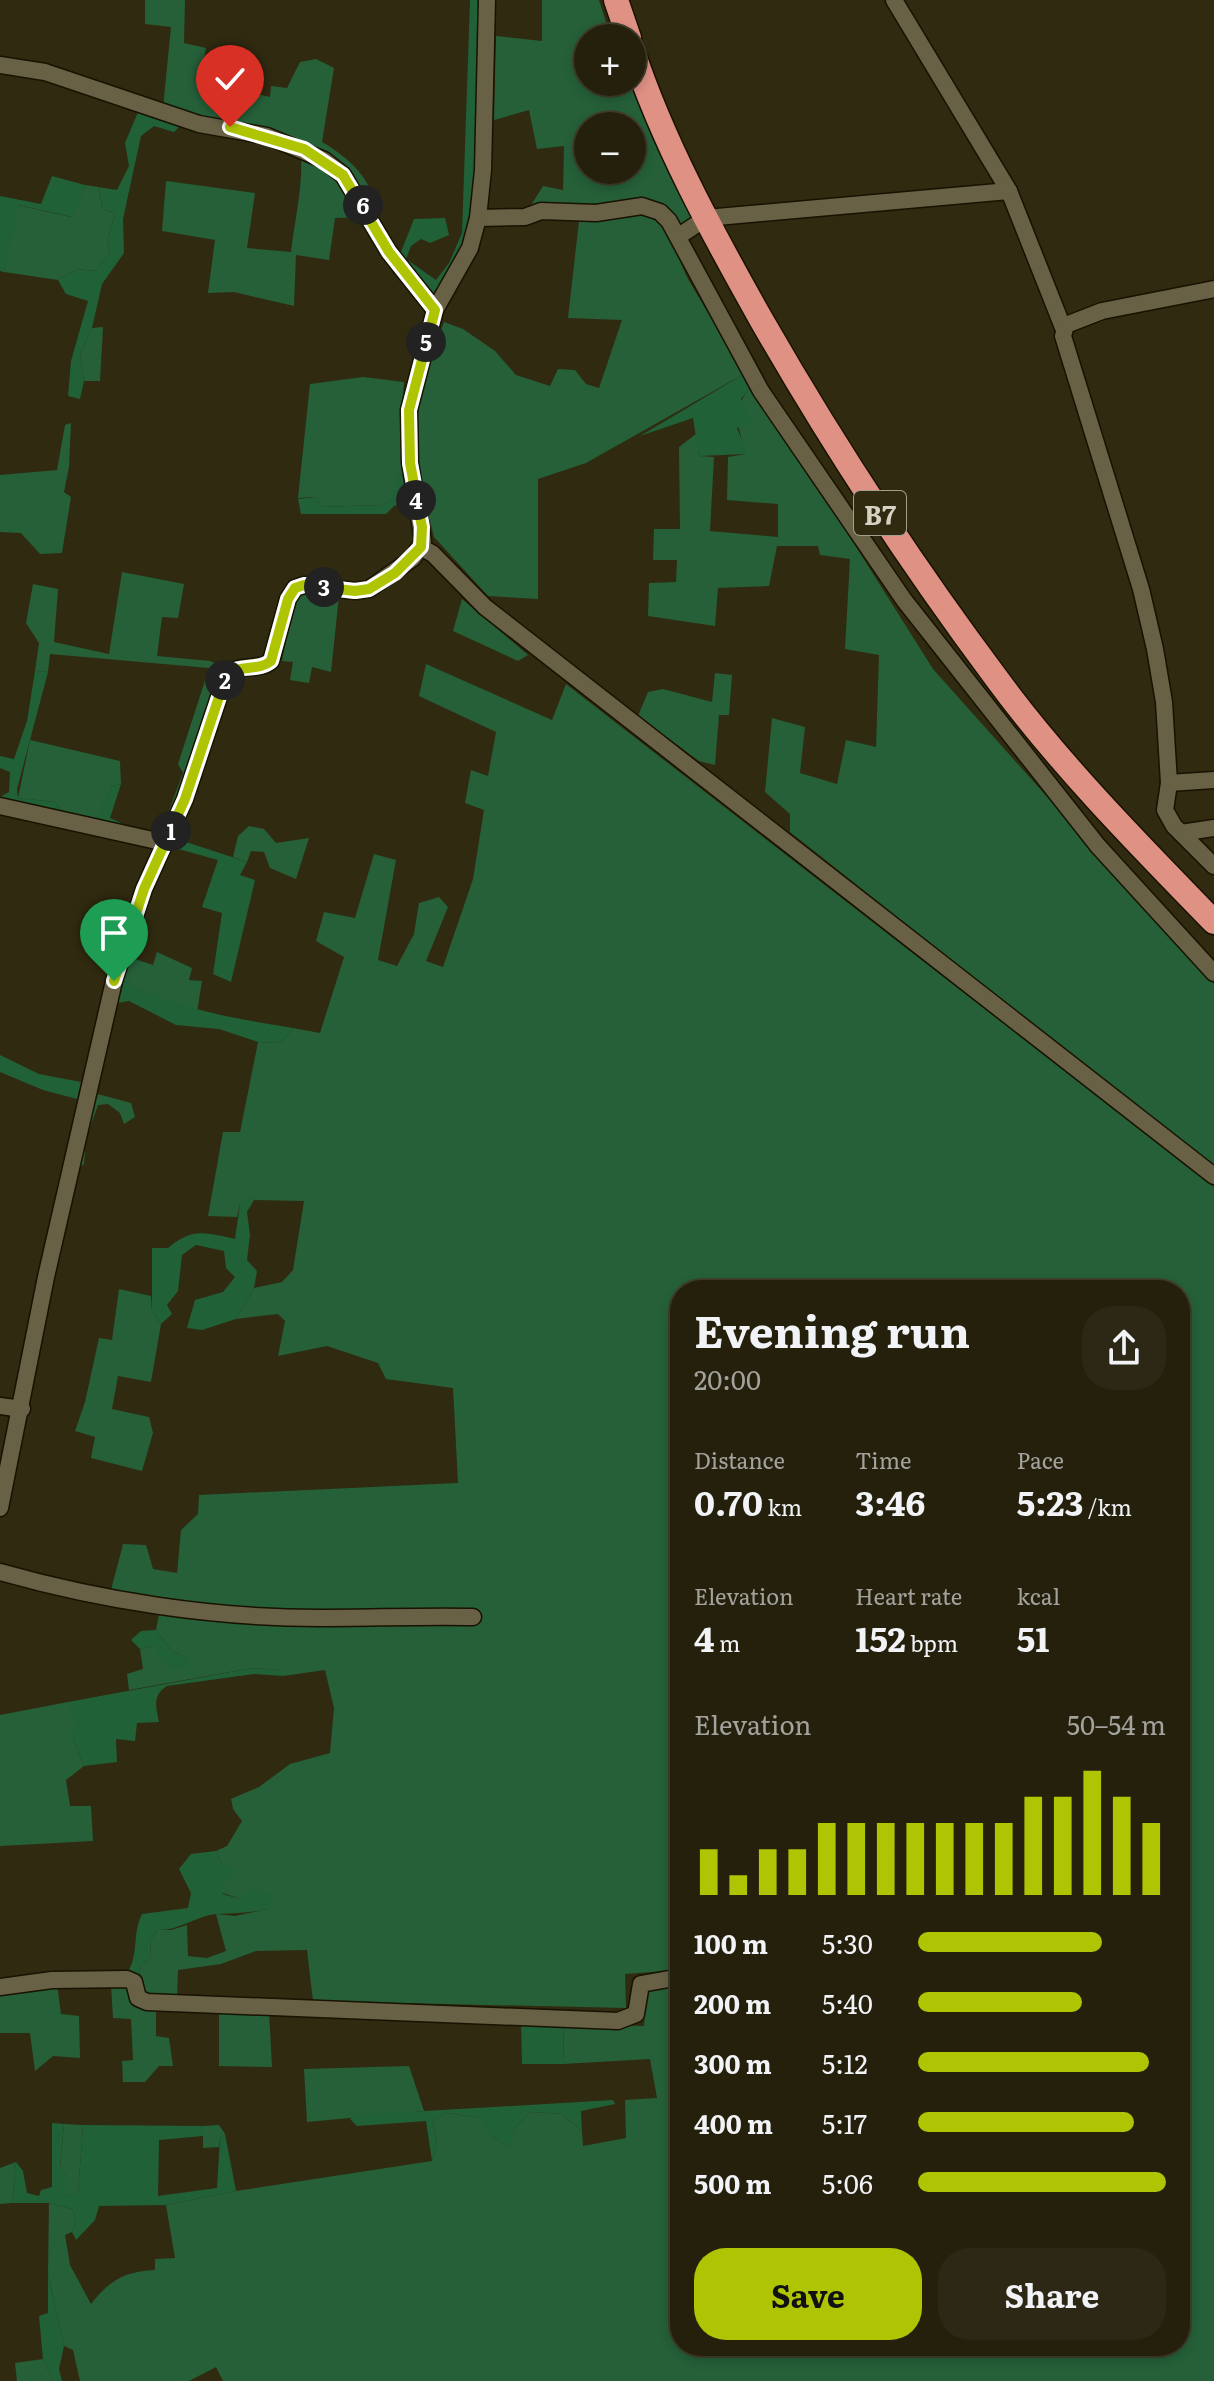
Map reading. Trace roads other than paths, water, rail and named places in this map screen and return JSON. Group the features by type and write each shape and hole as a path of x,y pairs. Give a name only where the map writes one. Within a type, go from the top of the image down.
{"highway":[{"path":"616,0 624,24"},
{"name":"B7","path":"646,89 706,218 806,398 889,526 998,681 1095,796 1214,922"}],"street":[{"path":"0,1508 46,1277 114,981 144,889 185,799 226,676 236,669 264,666 271,661 290,593 304,585 355,591 369,589 395,573 421,547 422,527 410,463 409,410 435,310 470,248 478,218 483,170 487,0"},
{"path":"894,0 1009,191 1064,330 1066,349 1150,627 1164,702 1169,783 1165,810 1181,833 1214,866"},
{"path":"0,65 45,72 199,124 267,136 324,160 343,175 389,252 435,310"},
{"path":"679,236 706,218 1009,191"},
{"path":"478,218 525,217 541,211 596,213 642,206 660,212 679,236 706,294 761,391 945,656 1163,920 1214,972"},
{"path":"1064,330 1066,325 1087,315 1214,289"},
{"path":"866,544 889,526"},
{"path":"421,547 433,554 485,607 1214,1176"},
{"path":"1169,783 1214,780"},
{"path":"1074,815 1095,796"},
{"path":"0,806 166,843"},
{"path":"1181,833 1214,828"},
{"path":"0,1406 22,1409"},
{"path":"0,1572 37,1582 186,1609 319,1618 473,1617"},
{"path":"0,1987 52,1980 127,1979 134,1982 138,1998 147,2002 618,2021 636,2014 641,1984 670,1979"}]}
